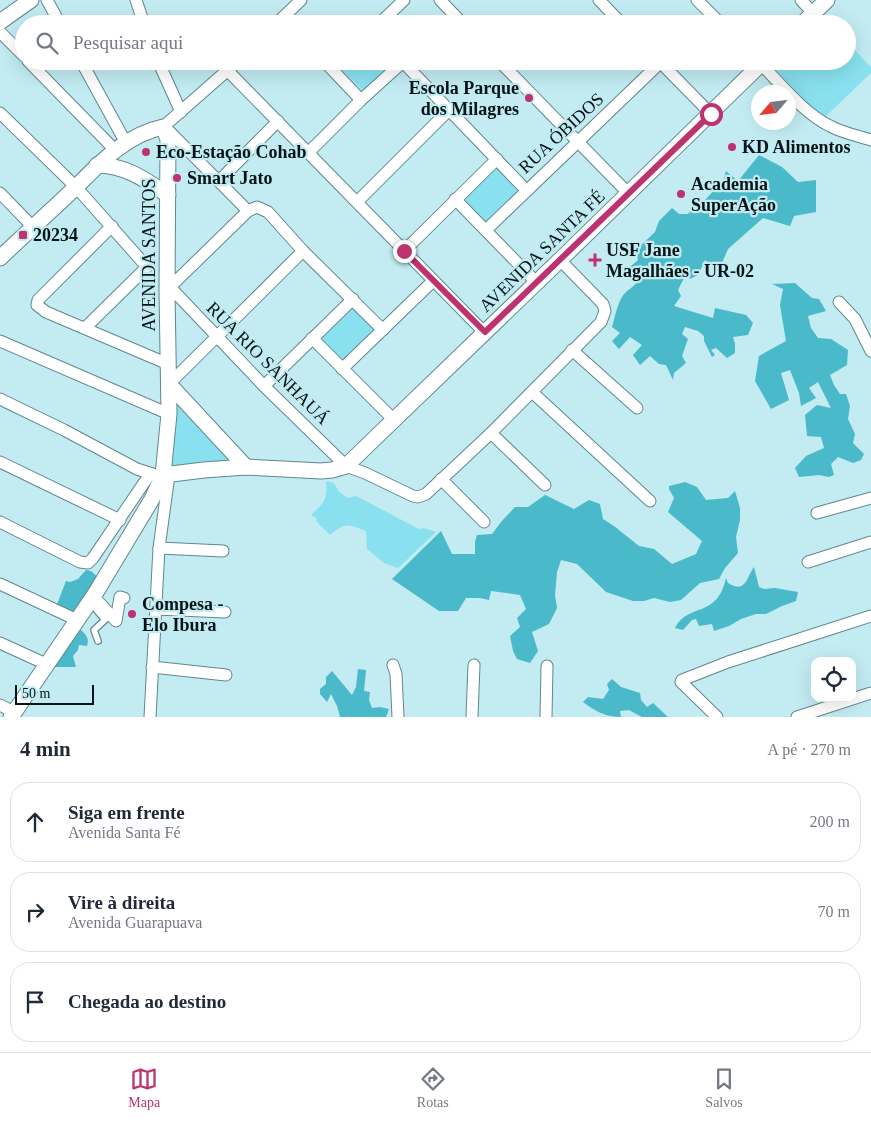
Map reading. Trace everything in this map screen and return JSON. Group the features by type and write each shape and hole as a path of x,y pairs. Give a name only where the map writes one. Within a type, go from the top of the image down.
{"main road":[{"path":"0,22 31,0"},
{"path":"811,15 827,0"},
{"name":"AVENIDA SANTA FÉ","path":"346,466 711,114 753,70"},
{"path":"0,258 97,165 120,147 148,131 164,127"},
{"name":"AVENIDA SANTOS","path":"160,475 169,414 168,139 164,127"},
{"path":"97,165 115,166 135,174 168,195"},
{"path":"169,384 246,468"},
{"path":"12,714 95,594 144,513 160,475 246,468 332,470 346,466"}],"street":[{"path":"47,0 55,15"},
{"path":"136,0 141,15"},
{"path":"288,15 300,0"},
{"path":"388,15 404,0"},
{"path":"440,0 454,15"},
{"path":"599,0 613,15"},
{"path":"697,0 712,15"},
{"path":"801,0 807,15"},
{"path":"0,32 15,47"},
{"path":"38,70 120,147"},
{"path":"85,70 120,147"},
{"path":"162,70 181,112"},
{"path":"337,70 361,100"},
{"path":"309,152 393,70"},
{"path":"410,70 450,109 526,190"},
{"path":"508,70 628,193"},
{"name":"RUA ÓBIDOS","path":"486,230 652,70"},
{"path":"668,70 711,114"},
{"path":"768,70 794,98 816,117 830,126 871,140"},
{"path":"248,211 164,127 228,71 309,152 432,281 485,332"},
{"path":"357,202 450,109"},
{"path":"0,113 76,187 147,268 85,328"},
{"path":"219,181 278,121"},
{"path":"404,251 497,159"},
{"path":"0,193 32,226"},
{"path":"455,199 536,282"},
{"path":"168,289 248,211 256,207 268,212 303,251 383,330"},
{"path":"112,226 36,302 38,307 168,364"},
{"path":"169,384 303,251"},
{"path":"346,466 418,497 426,494 491,433 598,326 605,311 600,300 560,260"},
{"path":"342,369 432,281"},
{"name":"RUA RIO SANHAUÁ","path":"168,289 346,466"},
{"path":"264,386 353,299"},
{"path":"839,302 855,319 871,351"},
{"path":"312,338 394,420"},
{"path":"0,341 169,414"},
{"path":"572,350 637,408"},
{"path":"532,392 650,501"},
{"path":"0,399 64,430 137,469 160,475"},
{"path":"491,433 545,486"},
{"path":"0,462 120,520"},
{"path":"0,522 80,562 88,563 120,520 160,475"},
{"path":"150,717 159,548 160,475"},
{"path":"441,479 484,522"},
{"path":"817,513 871,498"},
{"path":"808,562 871,542"},
{"path":"159,548 223,551"},
{"path":"0,584 77,620"},
{"path":"95,603 116,621 120,597 124,598"},
{"path":"156,609 225,612"},
{"path":"717,717 681,682 682,680 728,662 871,616"},
{"path":"0,644 46,664"},
{"path":"393,665 396,674 398,717"},
{"path":"472,717 474,665"},
{"path":"546,717 547,666"},
{"path":"152,667 226,675"},
{"path":"797,717 871,693"},
{"path":"0,705 12,714"}],"lane":[{"path":"95,603 105,620 94,630 98,641"}],"shaded area":[{"path":"856,51 871,67 871,73 824,118 796,92 796,85 790,85 775,70 856,70"},
{"path":"342,70 387,70 368,90 363,91"},
{"path":"759,155 782,167 798,182 816,180 816,212 794,216 790,226 763,218 728,249 719,270 705,260 698,275 690,279 687,272 678,290 681,296 674,306 713,318 715,308 746,315 753,323 748,335 733,337 735,353 727,358 716,348 711,350 715,355 712,357 704,341 704,336 698,331 685,327 682,334 688,339 682,356 686,363 674,373 673,380 666,365 659,364 650,356 640,365 633,355 642,345 630,337 619,349 612,341 620,333 612,327 619,304 623,295 638,281 630,267 638,260 636,250 655,232 659,221 672,208 679,214 688,214 698,203 704,201 723,181 726,171 738,181"},
{"path":"497,168 517,186 516,195 488,221 484,221 467,205 465,200"},
{"path":"795,283 812,298 819,299 826,311 808,316 811,328 818,338 831,339 848,350 847,365 830,375 840,394 846,394 850,406 848,419 855,434 853,443 864,454 861,460 853,463 838,457 831,464 834,475 829,477 819,475 799,477 795,468 806,456 824,448 821,437 807,436 805,415 817,405 831,408 818,382 809,388 816,398 801,406 799,393 790,370 781,373 789,400 771,409 755,381 759,356 786,341 780,305 783,289 772,284"},
{"path":"355,307 377,329 342,362 321,339"},
{"path":"169,381 240,465 163,475"},
{"path":"326,481 334,483 339,492 348,498 356,496 419,529 424,528 436,532 398,568 384,563 367,549 366,531 355,527 343,526 330,535 316,521 317,519 311,515 326,497"},
{"path":"685,482 697,487 706,500 728,498 735,491 740,508 740,520 736,537 738,553 725,568 719,579 700,583 681,600 670,602 654,598 644,601 633,601 606,592 577,564 561,560 557,572 555,595 557,608 549,624 532,632 538,651 530,663 517,659 510,636 520,627 517,618 526,609 520,595 491,591 489,600 466,598 458,611 439,611 392,579 441,531 452,554 475,554 477,535 492,534 515,507 528,507 545,495 574,509 589,500 600,504 603,519 639,546 654,549 672,564 696,554 702,541 668,512 674,498 669,486"},
{"path":"754,567 759,587 798,592 796,601 766,614 756,614 741,619 729,626 714,631 712,624 699,626 696,619 692,620 683,630 675,628 688,615 710,605 722,591 726,578 728,583 734,586 742,586"},
{"path":"86,570 91,571 101,580 74,615 56,607 66,581 70,582 78,579"},
{"path":"79,628 86,636 88,643 87,646 79,645 78,650 73,656 76,667 55,667"},
{"path":"358,669 366,670 364,691 370,692 369,700 372,708 389,709 386,717 340,717 331,694 327,702 320,694 320,689 326,684 326,677 332,671 352,695 356,687"},
{"path":"612,679 621,687 640,693 641,700 647,707 653,703 668,717 642,717 629,710 620,711 621,717 610,716 596,711 583,702 588,697 603,699 609,690 607,684"}],"place":[{"name":"Escola Parque dos Milagres","path":"529,98"},
{"name":"KD Alimentos","path":"732,147"},
{"name":"Eco-Estação Cohab","path":"146,152"},
{"name":"Smart Jato","path":"177,178"},
{"name":"Academia SuperAção","path":"681,194"},
{"name":"20234","path":"23,235"},
{"name":"USF Jane Magalhães - UR-02","path":"595,260"},
{"name":"Compesa - Elo Ibura","path":"132,614"}],"route":[{"path":"404,251 485,332 711,114"}]}
